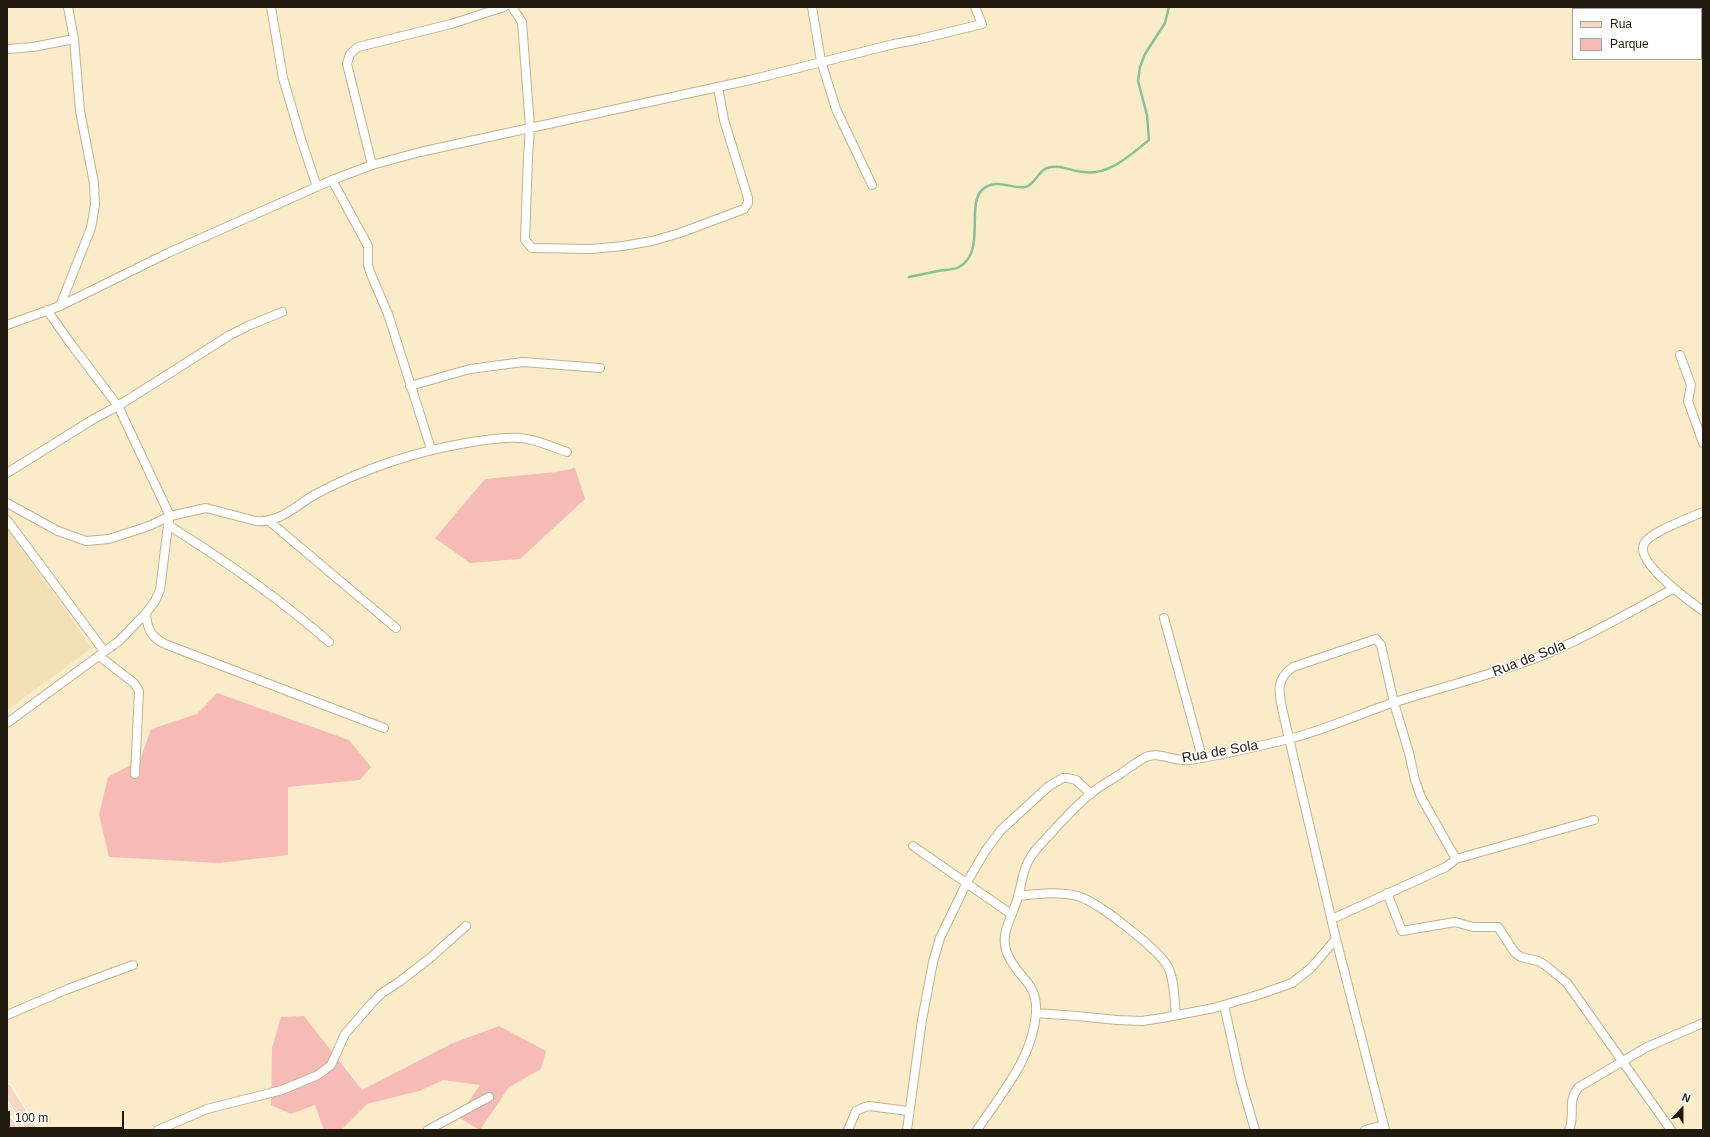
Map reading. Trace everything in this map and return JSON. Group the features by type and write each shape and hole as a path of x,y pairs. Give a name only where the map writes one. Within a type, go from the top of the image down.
{"main road":[{"path":"7,1089 32,1130"},
{"path":"7,1121 13,1130"}],"street":[{"path":"60,306 91,228 96,205 94,183 80,111 74,39 68,7"},
{"path":"271,7 283,78 301,140 317,187"},
{"path":"372,165 347,64 350,54 358,47 451,24 504,7"},
{"path":"512,7 522,22 530,127 525,240 529,246 536,249 592,249 652,241 680,233 742,211 747,206 748,198 724,120 718,87"},
{"path":"812,7 821,62 843,127 872,185"},
{"path":"7,325 60,306 181,247 332,180 372,165 420,152 530,127 718,87 982,24 975,7"},
{"path":"7,49 33,47 74,39"},
{"path":"332,180 366,242 370,272 388,314 431,449"},
{"path":"7,724 102,654 124,636 146,614 155,601 160,590 170,516 118,406 47,310"},
{"path":"7,473 92,420 118,406 230,335 282,312"},
{"path":"1680,355 1691,385 1688,401 1703,443"},
{"path":"410,386 470,369 523,362 600,368"},
{"path":"7,503 58,531 86,541 109,539 127,534 170,516 209,508 249,520 269,521 281,517 316,494 336,484 379,466 431,449 506,437 522,438 567,452"},
{"path":"1703,512 1664,529 1648,538 1643,545 1642,551 1648,562 1673,589 1703,611"},
{"path":"7,520 102,654 134,683 139,691 135,774"},
{"path":"269,521 396,628"},
{"path":"168,525 195,541 271,594 329,642"},
{"name":"Rua de Sola","path":"977,1130 1021,1064 1032,1038 1036,1014 1036,999 1032,989 1025,978 1017,970 1006,951 1005,933 1018,896 1021,878 1029,859 1064,819 1091,794 1146,757 1157,754 1178,760 1226,754 1290,739 1394,703 1500,671 1545,655 1577,640 1673,589"},
{"path":"146,614 146,623 151,634 165,644 384,728"},
{"path":"1164,618 1202,757"},
{"path":"1365,1130 1385,1127 1336,939 1284,717 1279,689 1286,672 1293,667 1376,639 1381,645 1394,703 1421,797 1456,859"},
{"path":"907,1130 908,1111 922,1020 933,962 940,938 967,882 986,850 1001,830 1049,786 1063,778 1068,778 1076,780 1091,794"},
{"path":"1332,918 1446,867 1456,859 1594,820"},
{"path":"913,846 967,882 1011,914"},
{"path":"1387,893 1402,931 1455,922 1473,927 1498,927 1515,953 1521,957 1538,961 1545,965 1567,984 1671,1130"},
{"path":"1018,896 1067,894 1083,898 1098,906 1156,952 1165,962 1172,976 1176,1015"},
{"path":"158,1130 207,1109 282,1090 318,1075 331,1065 345,1034 372,1003 382,993 430,958 466,926"},
{"path":"1036,1014 1142,1021 1224,1005 1292,983 1311,968 1336,939"},
{"path":"7,1015 68,989 133,965"},
{"path":"1224,1005 1241,1082 1254,1130"},
{"path":"1569,1130 1572,1125 1572,1098 1574,1093 1580,1087 1648,1047 1703,1023"},
{"path":"428,1130 490,1097"},
{"path":"848,1130 856,1111 865,1106 908,1111"}],"shaded area":[{"path":"7,528 92,648 7,710"}],"green space":[{"path":"575,468 585,499 520,559 470,563 435,538 485,479 556,472"},
{"path":"217,693 349,740 371,767 360,780 288,787 288,855 219,863 109,857 99,815 108,777 140,760 151,729 197,714"},
{"path":"304,1016 362,1090 451,1044 499,1026 546,1051 541,1069 509,1087 480,1130 458,1117 480,1085 443,1080 419,1091 367,1104 341,1130 324,1130 315,1105 291,1114 271,1105 272,1048 281,1017"}],"waterway":[{"path":"909,277 955,269 967,260 972,251 974,240 978,196 983,189 988,186 999,184 1025,187 1031,184 1041,172 1052,167 1061,167 1083,172 1102,171 1127,158 1149,140 1147,115 1138,81 1140,67 1145,54 1165,23 1169,7"}]}
